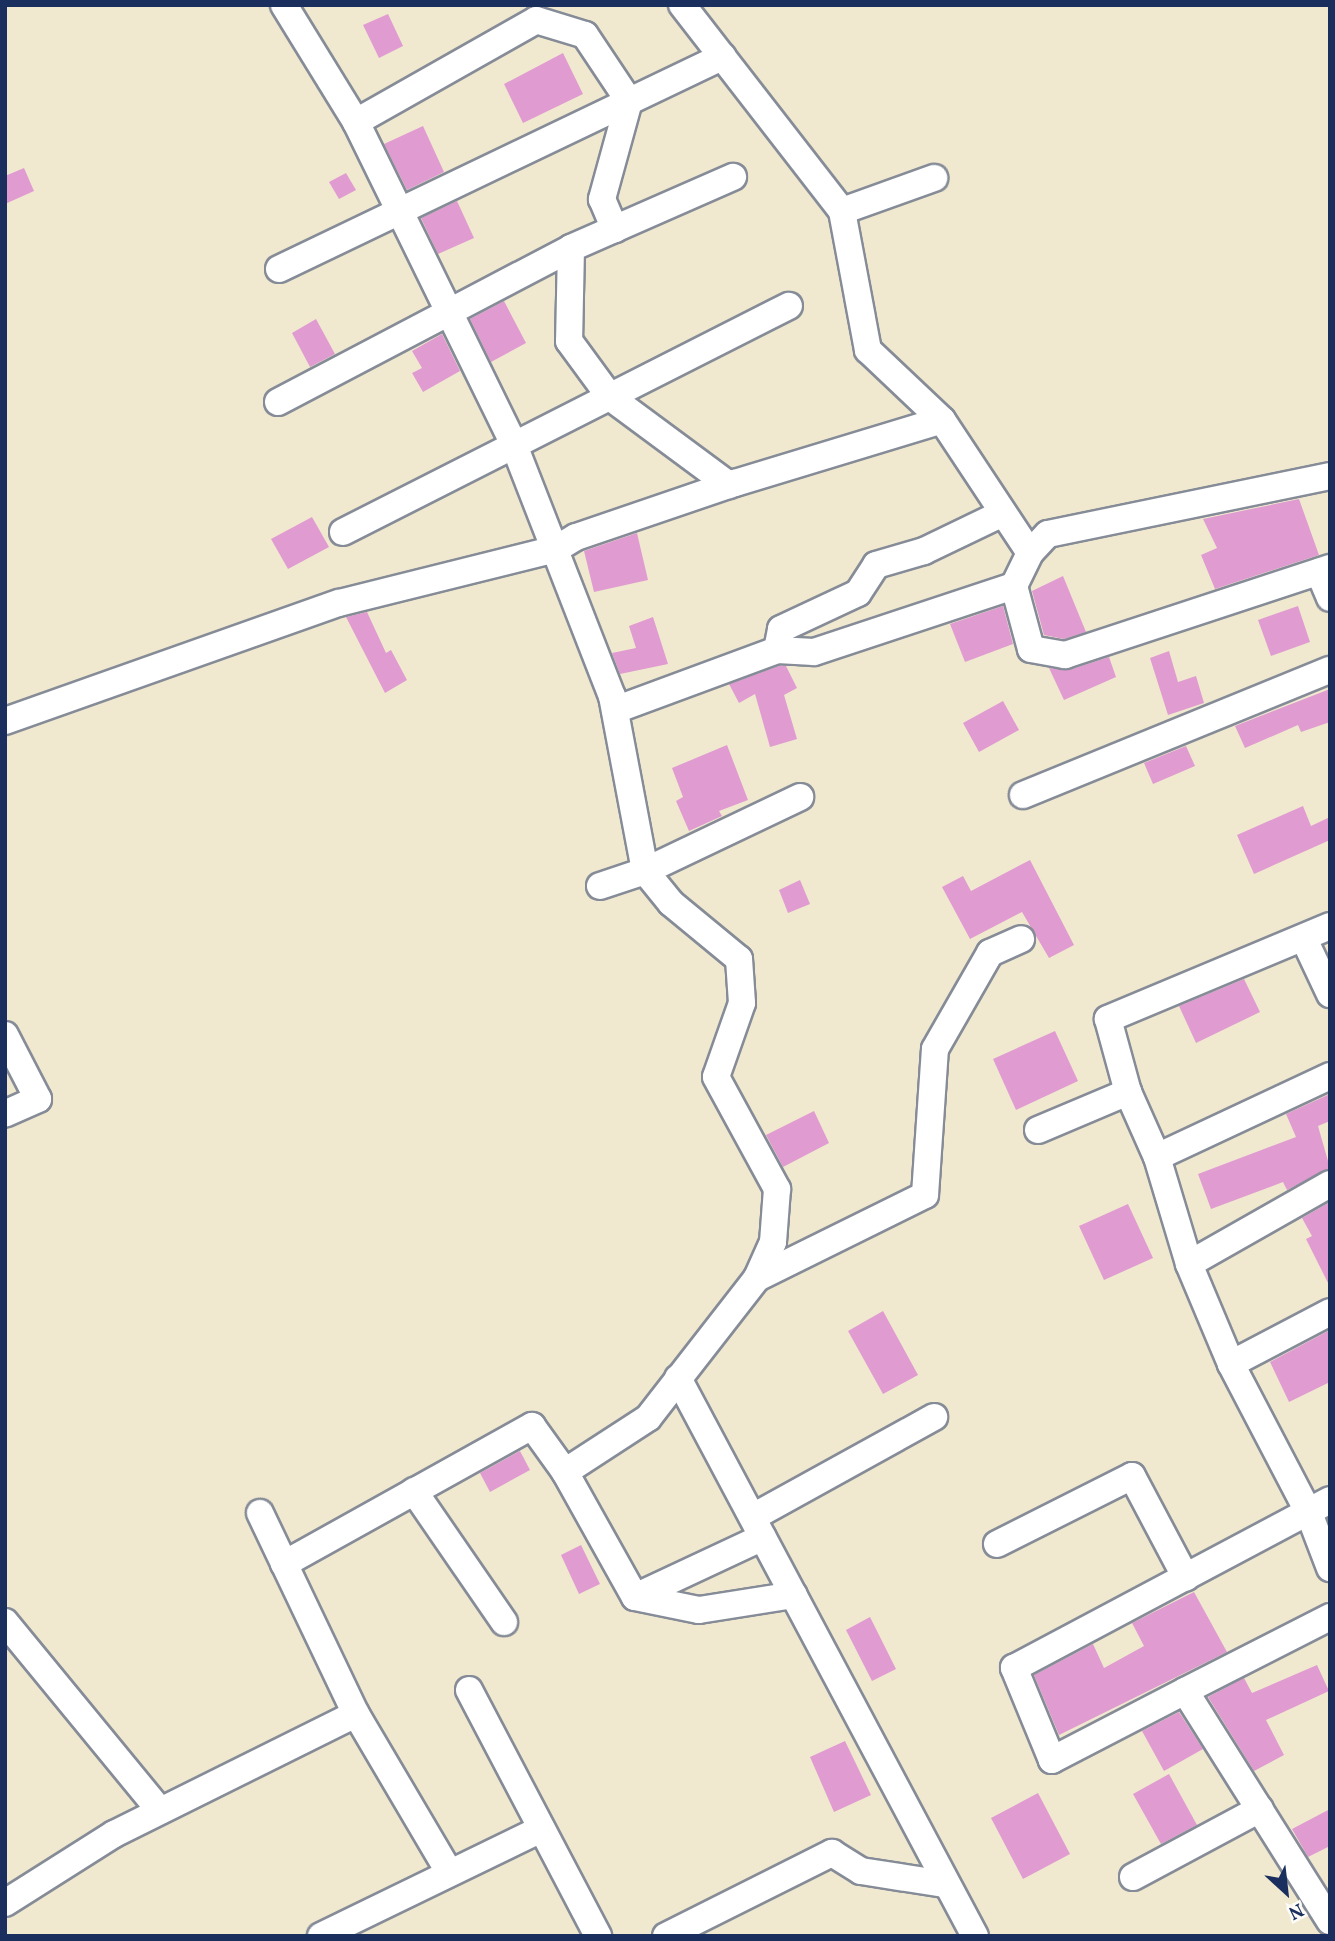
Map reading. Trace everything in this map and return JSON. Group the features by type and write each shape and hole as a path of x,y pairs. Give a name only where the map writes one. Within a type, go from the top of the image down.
{"street":[{"path":"284,5 356,122 401,208 514,445 615,710 645,871 671,903 738,959 742,1003 716,1077 777,1189 773,1242 757,1279 648,1418 565,1472"},
{"path":"682,5 842,211 868,350 942,420 1001,514 1030,553"},
{"path":"356,122 536,20 585,35 629,101 603,199 615,229"},
{"path":"279,269 401,208 723,56"},
{"path":"278,402 450,315 571,248 733,177"},
{"path":"842,211 934,178"},
{"path":"571,248 569,341 610,397 729,485"},
{"path":"343,532 789,306"},
{"path":"5,721 340,603 556,550 576,537 729,485 942,420"},
{"path":"1330,476 1048,534 1030,553 1014,586 1031,649 1065,655 1324,570 1330,598"},
{"path":"777,650 781,629 858,593 876,565 924,551 1001,514"},
{"path":"615,710 777,650 814,652 1014,586"},
{"path":"1023,795 1330,670"},
{"path":"600,886 645,871 800,797"},
{"path":"1330,926 1108,1019 1128,1092 1157,1157 1189,1264 1231,1364 1320,1507 1330,1568"},
{"path":"757,1279 925,1195 935,1049 990,953 1020,939"},
{"path":"1304,939 1330,994"},
{"path":"5,1034 38,1100 5,1114"},
{"path":"1157,1157 1330,1076"},
{"path":"1038,1130 1128,1092"},
{"path":"1189,1264 1330,1184"},
{"path":"1231,1364 1330,1312"},
{"path":"678,1378 944,1884 975,1936"},
{"path":"635,1597 758,1527 933,1417"},
{"path":"284,1564 533,1426 565,1472 635,1597 699,1610 794,1595"},
{"path":"997,1544 1132,1476 1186,1578"},
{"path":"414,1491 504,1622"},
{"path":"1320,1507 1014,1668 1052,1760 1330,1617"},
{"path":"260,1513 356,1714 449,1872"},
{"path":"5,1622 160,1811"},
{"path":"469,1690 598,1936"},
{"path":"1185,1691 1330,1922"},
{"path":"5,1903 114,1835 356,1714"},
{"path":"1133,1877 1260,1809"},
{"path":"321,1936 541,1829"},
{"path":"666,1936 832,1853 862,1871 944,1884"}],"building":[{"path":"388,14 403,46 379,58 363,25"},
{"path":"563,53 583,94 523,123 504,84"},
{"path":"423,126 444,172 407,190 384,144"},
{"path":"24,168 34,191 5,204 5,176"},
{"path":"346,173 356,190 339,199 329,182"},
{"path":"457,201 474,238 438,254 421,218"},
{"path":"504,301 526,343 491,362 470,319"},
{"path":"316,319 335,354 310,367 292,333"},
{"path":"442,334 460,371 423,392 412,373 422,368 412,351"},
{"path":"1299,499 1319,555 1215,589 1201,555 1217,548 1203,519"},
{"path":"312,517 329,547 288,569 271,539"},
{"path":"637,533 648,580 594,592 584,551"},
{"path":"1063,576 1086,632 1064,639 1044,635 1032,591"},
{"path":"1003,606 1013,644 965,662 950,624"},
{"path":"1298,606 1310,642 1271,656 1258,620"},
{"path":"367,612 386,653 391,650 407,680 385,693 346,617"},
{"path":"653,617 668,664 620,674 612,653 636,648 629,626"},
{"path":"1169,651 1178,682 1196,676 1204,703 1168,715 1150,658"},
{"path":"1109,657 1116,677 1064,700 1049,668 1069,670"},
{"path":"779,666 786,666 797,688 784,695 797,739 770,747 755,694 739,703 729,684"},
{"path":"1330,689 1330,722 1301,732 1298,725 1245,748 1235,726"},
{"path":"1003,701 1019,730 979,752 963,723"},
{"path":"727,745 748,800 719,811 722,816 689,831 676,801 683,797 672,768"},
{"path":"1186,746 1195,766 1153,784 1144,763"},
{"path":"1303,806 1311,826 1330,817 1330,840 1254,874 1237,835"},
{"path":"1030,860 1074,945 1049,958 1022,912 970,939 942,887 963,876 971,891"},
{"path":"800,880 810,904 788,913 779,890"},
{"path":"1244,979 1260,1012 1196,1043 1179,1006"},
{"path":"1055,1031 1078,1081 1016,1110 993,1059"},
{"path":"1330,1094 1330,1121 1318,1126 1330,1168 1287,1190 1283,1182 1211,1209 1198,1174 1296,1137 1286,1114"},
{"path":"814,1111 829,1143 783,1167 766,1135"},
{"path":"1330,1202 1330,1287 1306,1239 1312,1236 1302,1218"},
{"path":"1128,1204 1153,1258 1104,1280 1079,1226"},
{"path":"883,1311 918,1375 883,1394 848,1331"},
{"path":"1330,1330 1330,1382 1289,1402 1270,1362"},
{"path":"520,1451 530,1470 490,1492 480,1473"},
{"path":"581,1545 600,1584 579,1594 561,1555"},
{"path":"1194,1592 1227,1652 1059,1735 1034,1675 1093,1644 1104,1668 1144,1646 1132,1623"},
{"path":"870,1617 896,1669 872,1681 846,1630"},
{"path":"1317,1665 1329,1691 1266,1720 1284,1755 1254,1771 1208,1697 1244,1678 1252,1693"},
{"path":"1179,1712 1203,1749 1164,1771 1142,1731"},
{"path":"845,1741 871,1795 834,1812 810,1757"},
{"path":"1169,1774 1197,1825 1161,1844 1133,1794"},
{"path":"1038,1793 1070,1854 1023,1879 991,1818"},
{"path":"1330,1809 1330,1846 1308,1857 1292,1829"}]}
